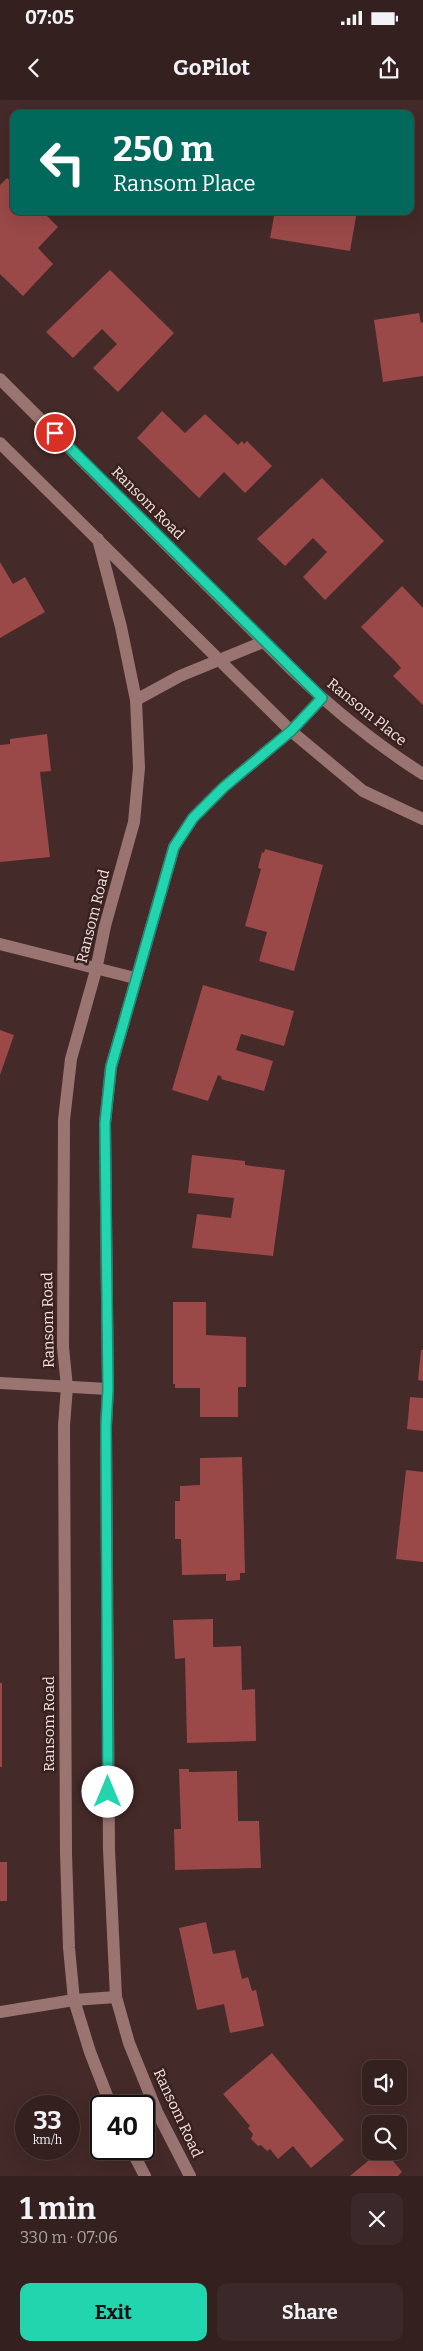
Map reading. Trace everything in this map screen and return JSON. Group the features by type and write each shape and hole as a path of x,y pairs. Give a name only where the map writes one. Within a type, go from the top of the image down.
{"street":[{"name":"Ransom Road","path":"0,379 293,671"},
{"path":"0,443 291,731 363,792 423,819"},
{"name":"Ransom Road","path":"98,539 121,627 136,700 139,768 134,822 105,926 96,970 70,1059 64,1120 63,1348 67,1387 64,1425 66,1843 69,1948 74,2000 90,2052 107,2095"},
{"path":"136,700 180,676 263,642"},
{"name":"Ransom Place","path":"293,671 383,749 423,774"},
{"name":"Ransom Road","path":"190,2176 157,2112 129,2043 116,1997 108,1850 106,1436 108,1389 105,1123 111,1067 174,847 193,818 224,787 291,731 322,698"},
{"path":"0,944 96,970 135,978"},
{"path":"0,1383 108,1389"},
{"path":"0,2012 74,2000 116,1997"},
{"path":"137,2160 145,2176"}],"building":[{"path":"7,178 10,181 10,215 46,215 58,227 38,248 53,264 23,296 0,274 0,185"},
{"path":"274,215 356,215 350,251 270,238"},
{"path":"110,270 174,333 118,392 93,368 117,344 102,329 73,358 46,332"},
{"path":"419,313 421,323 423,322 423,376 383,382 374,320"},
{"path":"162,411 185,433 205,414 238,445 242,441 244,444 247,441 272,466 245,493 224,472 199,498 137,438"},
{"path":"322,478 384,541 325,600 303,577 327,552 313,538 285,566 257,539"},
{"path":"0,562 13,584 25,577 45,612 0,638"},
{"path":"402,586 423,608 423,705 393,676 401,668 361,627"},
{"path":"47,734 51,771 40,772 50,857 0,862 0,745 10,744 10,739"},
{"path":"265,849 323,865 294,971 259,961 267,932 245,926 261,869 258,868 262,852 264,853"},
{"path":"203,985 294,1011 284,1046 241,1034 236,1050 273,1061 264,1091 221,1079 222,1077 218,1075 208,1101 172,1090"},
{"path":"0,1030 14,1035 0,1075"},
{"path":"192,1155 245,1161 245,1165 285,1170 273,1256 192,1248 197,1214 231,1218 234,1198 188,1193"},
{"path":"173,1302 206,1302 206,1335 246,1337 246,1387 238,1387 238,1417 200,1417 200,1388 175,1388 175,1384 173,1384"},
{"path":"421,1350 423,1350 423,1381 418,1380"},
{"path":"410,1397 423,1398 423,1431 407,1429"},
{"path":"242,1457 245,1573 240,1573 240,1580 226,1581 226,1574 182,1575 181,1539 175,1539 175,1501 180,1501 180,1486 200,1485 200,1458"},
{"path":"406,1470 423,1472 423,1562 396,1559"},
{"path":"213,1619 213,1647 241,1646 242,1690 255,1689 256,1741 187,1743 185,1658 175,1659 173,1620"},
{"path":"0,1683 2,1683 2,1767 0,1767"},
{"path":"179,1769 189,1769 189,1772 237,1771 238,1821 259,1821 261,1868 175,1870 174,1829 181,1829"},
{"path":"0,1862 7,1862 7,1901 0,1901"},
{"path":"206,1922 213,1954 235,1950 242,1979 248,1977 252,1991 256,1990 264,2026 230,2033 224,2004 197,2010 179,1928"},
{"path":"272,2053 344,2140 311,2168 293,2146 278,2159 270,2149 267,2151 261,2145 258,2146 251,2139 253,2134 248,2128 250,2126 223,2094"},
{"path":"369,2160 392,2160 402,2172 398,2176 350,2176"}],"route":[{"path":"55,433 252,631 322,698 291,731 224,787 193,818 174,847 146,938 111,1067 105,1123 108,1389 106,1426 108,1792"}]}
